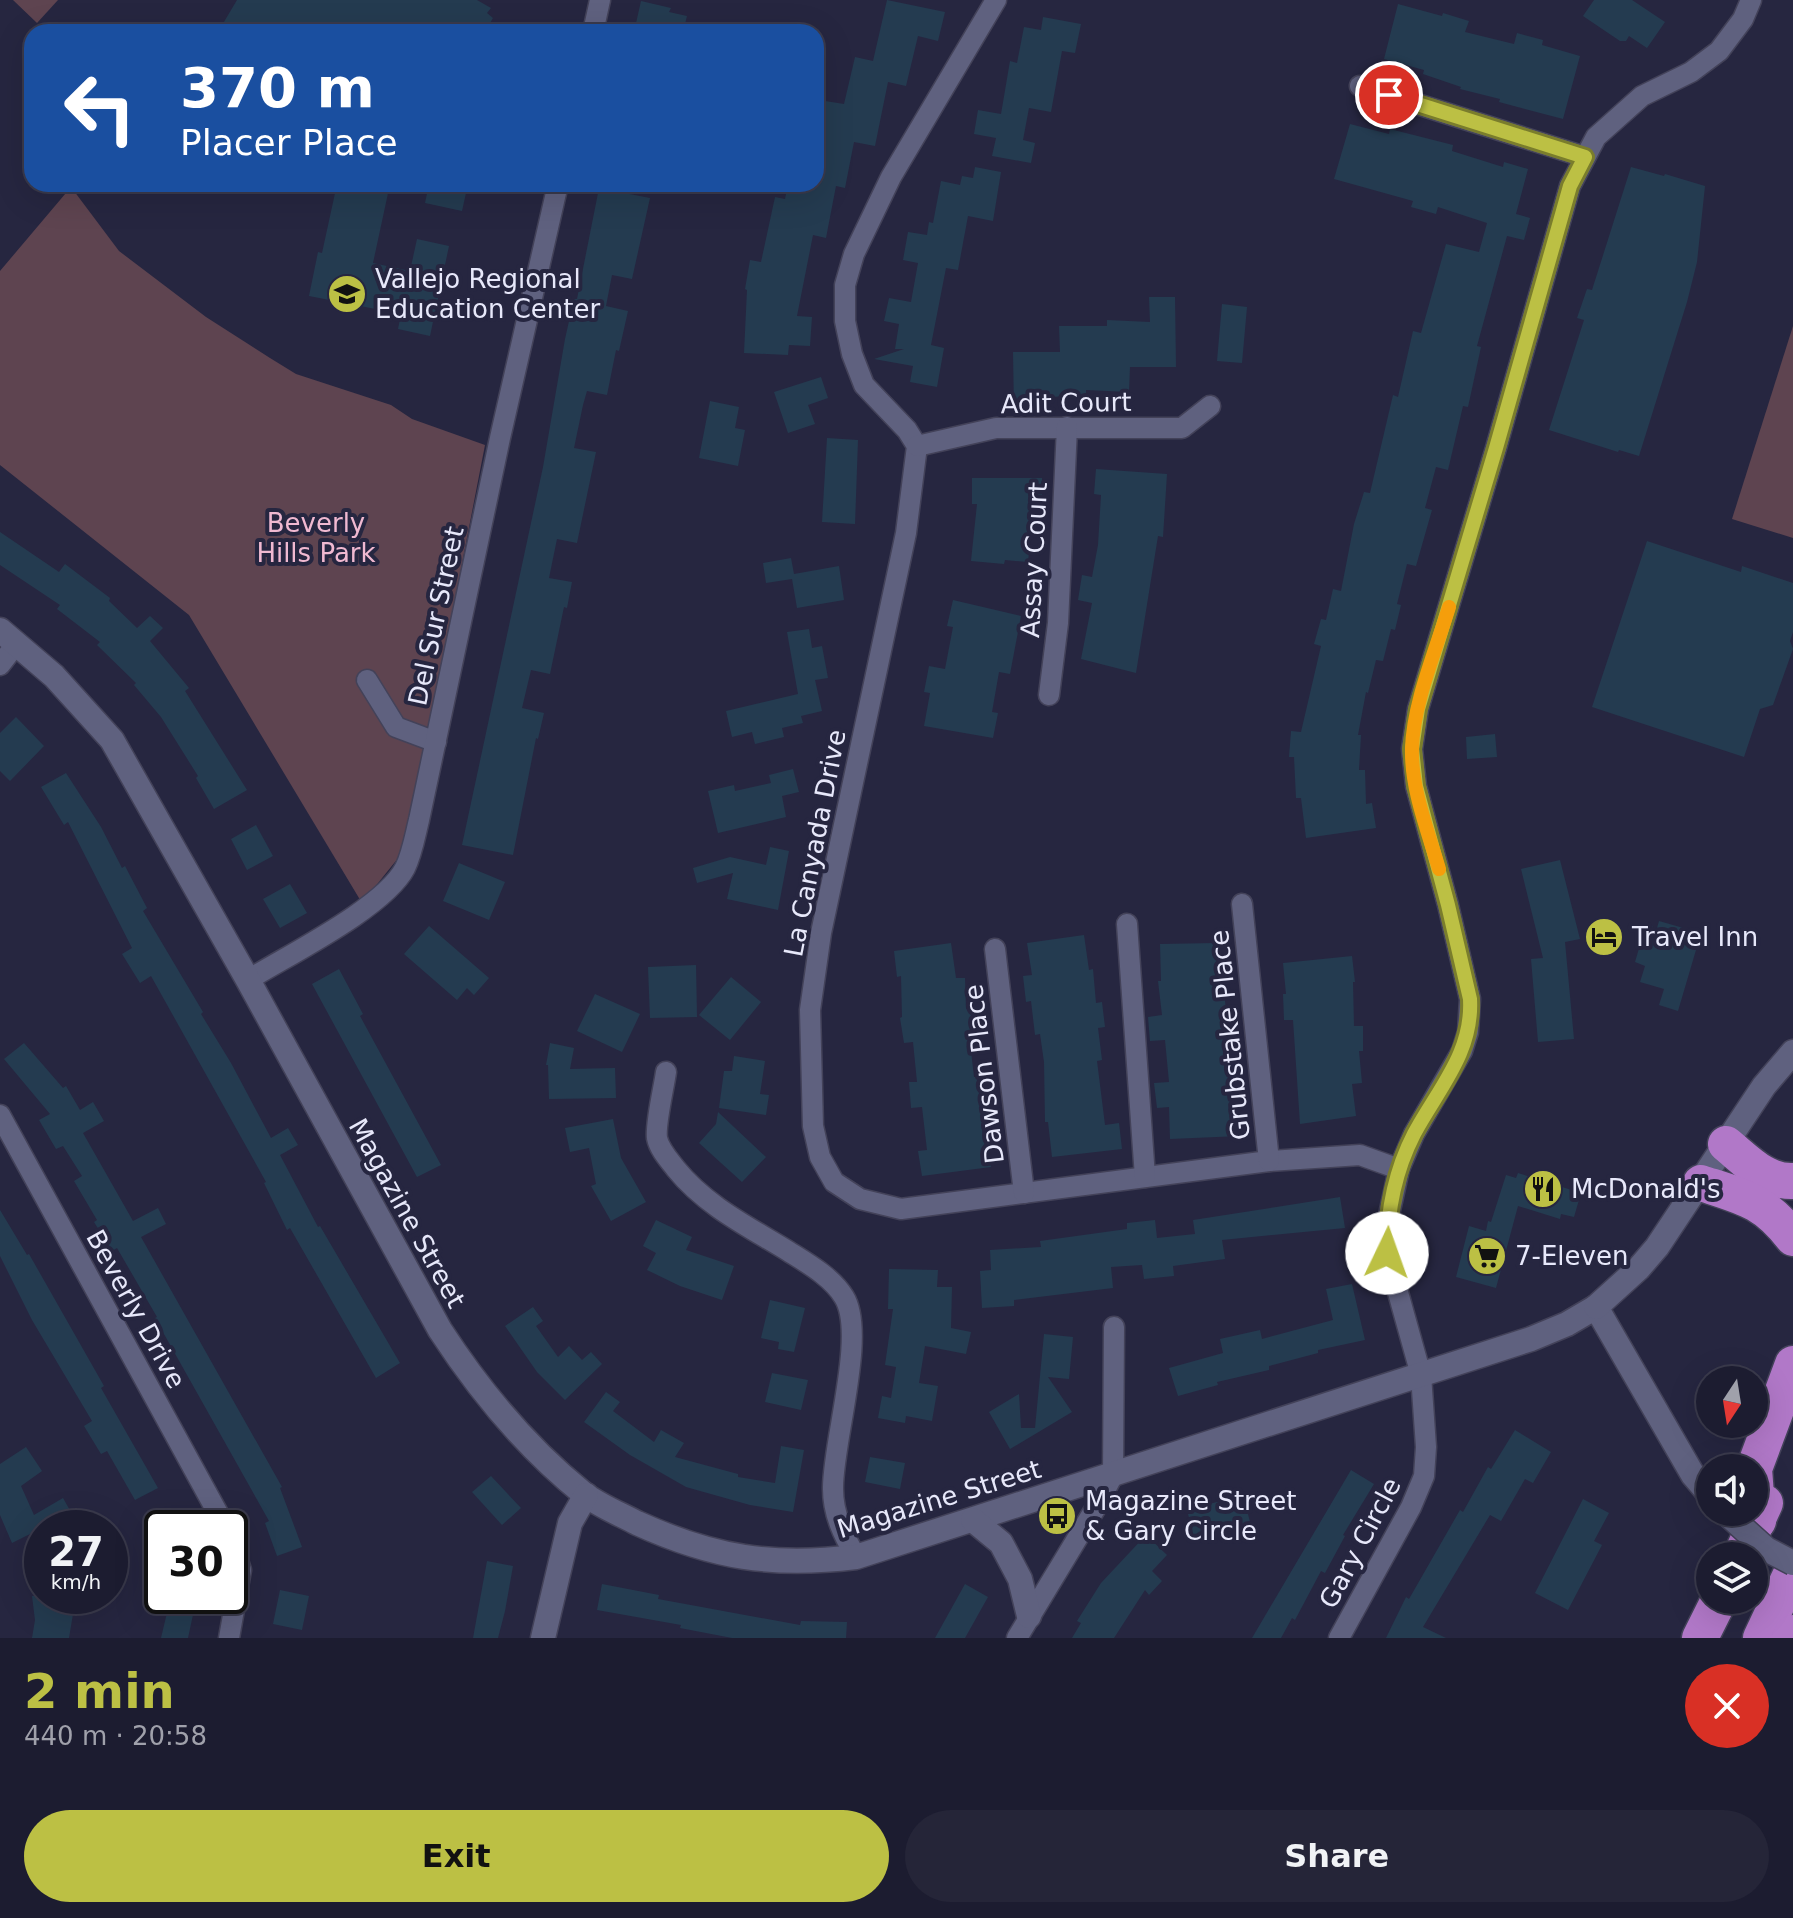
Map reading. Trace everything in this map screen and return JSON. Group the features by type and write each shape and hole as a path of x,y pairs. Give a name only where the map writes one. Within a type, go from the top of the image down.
{"highway":[{"path":"1726,1144 1762,1174 1776,1180 1793,1181"},
{"path":"1701,1183 1753,1200 1777,1217 1793,1238"},
{"path":"1760,1454 1793,1364"},
{"path":"1768,1474 1793,1435"},
{"path":"1761,1638 1793,1570"},
{"path":"1700,1638 1712,1614"}],"street":[{"path":"595,24 600,0"},
{"path":"917,446 907,430 864,385 852,354 845,321 845,285 854,254 891,177 996,0"},
{"name":"Gary Circle","path":"1339,1638 1411,1507 1424,1476 1426,1447 1421,1375 1387,1253 1387,1224 1399,1169 1414,1134 1462,1051 1471,1015 1448,905 1416,786 1412,749 1418,709 1570,186 1596,137 1642,96 1691,72 1719,51 1743,19 1751,0"},
{"path":"1360,86 1585,157"},
{"name":"Del Sur Street","path":"248,980 372,905 396,882 407,866 556,192"},
{"name":"Adit Court","path":"917,446 996,428 1182,428 1210,406"},
{"name":"Assay Court","path":"1049,695 1058,623 1067,427"},
{"name":"La Canyada Drive","path":"917,446 906,533 821,933 810,1010 813,1126 820,1157 834,1182 860,1199 901,1209 1269,1161 1360,1155 1399,1169"},
{"path":"0,665 8,636"},
{"name":"Magazine Street","path":"8,636 54,676 112,740 440,1330 464,1367 539,1452 586,1495 674,1540 713,1552 783,1562 856,1557 1531,1339 1567,1324 1596,1307 1639,1268 1672,1227 1764,1086 1793,1052"},
{"path":"367,680 396,727 436,742"},
{"name":"Grubstake Place","path":"1242,904 1269,1161"},
{"path":"1127,924 1145,1177"},
{"name":"Dawson Place","path":"995,949 1024,1193"},
{"path":"666,1072 657,1138 666,1156 691,1187 816,1268 845,1297 850,1318 851,1358 832,1488 835,1513 856,1557"},
{"name":"Beverly Drive","path":"0,1115 216,1510"},
{"path":"1596,1307 1696,1479"},
{"path":"1017,1638 1113,1475 1114,1327"},
{"path":"543,1638 570,1523 586,1495"},
{"path":"973,1520 1001,1543 1020,1579 1029,1616"},
{"path":"1749,1526 1766,1549 1793,1563"},
{"path":"229,1638 233,1614"}],"green space":[{"path":"13,0 58,0 37,23"},
{"name":"Beverly Hills Park","path":"67,192 75,192 119,251 206,317 270,358 296,374 391,405 412,419 485,445 407,847 362,903 189,615 0,465 0,271"},
{"path":"1793,326 1793,538 1732,519"}],"building":[{"path":"237,0 477,0 491,8 487,13 493,18 490,24 223,24"},
{"path":"887,0 945,12 938,41 918,36 906,86 888,82 875,146 854,142 845,188 836,186 826,238 813,235 797,316 812,317 810,346 789,345 788,355 744,353 745,289 750,260 761,262 775,197 785,199 786,192 824,192 825,101 844,104 855,57 873,61"},
{"path":"1594,0 1632,0 1665,22 1647,48 1629,36 1626,41 1620,41 1583,16"},
{"path":"641,1 671,8 669,12 687,16 685,24 636,24"},
{"path":"1398,4 1469,21 1465,32 1514,44 1517,33 1543,40 1542,45 1580,56 1563,119 1460,89 1423,74 1424,70 1384,59"},
{"path":"1043,17 1081,24 1075,53 1062,51 1051,112 1029,108 1023,140 1035,143 1031,163 992,156 996,138 974,134 978,110 1001,114 1010,61 1017,63 1024,27 1041,30"},
{"path":"1350,124 1389,134 1390,129 1453,145 1452,151 1503,167 1504,162 1528,169 1516,214 1530,218 1524,240 1507,236 1477,346 1481,347 1468,407 1463,406 1448,470 1436,467 1425,508 1432,510 1416,566 1407,564 1397,604 1401,605 1395,630 1391,629 1383,661 1376,660 1366,692 1358,735 1361,735 1359,770 1365,770 1366,804 1372,803 1376,828 1306,838 1301,798 1296,798 1294,757 1289,757 1291,731 1301,732 1321,646 1314,644 1321,619 1326,620 1333,589 1341,591 1354,524 1364,492 1370,493 1393,395 1398,397 1413,331 1421,333 1446,244 1479,252 1487,223 1438,207 1436,214 1411,207 1413,201 1334,179"},
{"path":"975,167 1001,172 993,221 968,216 958,270 946,268 931,345 944,348 937,387 910,382 913,366 874,359 904,349 895,349 899,324 884,321 889,298 911,302 918,263 903,260 908,232 927,235 929,222 933,223 941,181 960,185 962,176 973,178"},
{"path":"1631,167 1705,186 1697,262 1639,456 1549,430 1584,320 1577,318 1587,289 1592,290"},
{"path":"335,192 388,192 373,263 410,271 417,239 449,246 430,336 398,329 401,314 309,296 318,252 322,253"},
{"path":"427,192 466,192 462,211 425,203"},
{"path":"598,192 619,192 650,198 632,279 612,275 606,306 628,311 607,395 587,391 574,448 596,452 577,543 557,539 549,578 572,582 550,674 531,670 522,708 544,713 536,738 513,855 462,845 543,467 565,339 574,299 577,299"},
{"path":"1149,297 1175,297 1176,367 1130,367 1129,392 1086,390 1086,396 1039,397 1039,410 1014,411 1013,352 1060,352 1059,326 1107,326 1107,320 1150,322"},
{"path":"1222,304 1247,307 1242,363 1217,361"},
{"path":"821,377 828,398 808,405 815,424 788,433 774,392"},
{"path":"710,401 739,407 735,428 745,430 738,466 699,458"},
{"path":"827,438 858,440 855,524 822,522"},
{"path":"1096,469 1167,474 1163,537 1158,536 1136,673 1081,659 1092,603 1078,600 1082,575 1092,577 1098,545 1101,495 1094,494"},
{"path":"972,478 1042,478 1042,504 1034,504 1028,562 1005,560 1004,564 971,561 977,504 972,504"},
{"path":"0,532 59,572 65,564 110,598 109,601 137,628 150,616 163,628 150,641 189,688 185,691 247,790 214,809 196,778 198,776 161,717 134,685 136,683 97,645 100,642 57,609 60,605 0,565"},
{"path":"1647,541 1741,572 1742,566 1793,583 1793,632 1790,641 1793,649 1773,705 1760,709 1744,757 1592,707"},
{"path":"791,558 794,574 839,566 844,600 797,608 792,579 766,583 763,563"},
{"path":"953,600 1021,616 1010,674 999,672 992,712 998,713 993,738 924,726 930,693 924,692 929,666 945,669 953,627 947,626"},
{"path":"809,629 812,648 822,646 828,678 815,680 822,711 801,716 803,723 782,728 784,737 755,744 752,732 732,737 726,711 798,694 787,632"},
{"path":"16,717 44,746 10,781 0,771 0,733"},
{"path":"1495,734 1497,757 1467,759 1466,737"},
{"path":"793,769 799,792 782,796 786,817 718,833 708,791 734,785 735,791 771,783 769,775"},
{"path":"66,773 101,827 122,868 125,866 147,908 143,911 203,1012 201,1014 271,1138 288,1128 298,1145 280,1155 318,1227 400,1363 376,1378 290,1228 287,1230 266,1182 151,976 140,983 122,954 132,948 68,822 64,825 41,787"},
{"path":"256,825 273,856 247,870 231,839"},
{"path":"770,847 789,851 778,910 727,899 733,873 697,883 693,868 730,857 766,865"},
{"path":"1560,860 1580,939 1565,942 1574,1039 1538,1042 1531,959 1543,958 1521,869"},
{"path":"459,863 505,882 489,920 443,901"},
{"path":"290,884 307,913 280,928 263,899"},
{"path":"1659,921 1701,933 1678,1011 1659,1005 1664,989 1640,982 1645,966 1635,962 1646,925 1657,928"},
{"path":"429,926 489,978 474,995 467,988 457,1000 404,954"},
{"path":"1084,935 1089,970 1093,969 1096,1003 1102,1002 1105,1027 1098,1028 1102,1060 1097,1061 1105,1125 1119,1123 1122,1149 1052,1157 1048,1122 1045,1122 1044,1062 1040,1034 1035,1035 1031,1001 1026,1002 1023,976 1032,975 1027,943"},
{"path":"951,943 956,978 965,978 966,1009 970,1008 973,1033 969,1034 974,1077 979,1077 983,1142 988,1141 991,1167 922,1176 918,1151 927,1150 922,1107 911,1108 909,1082 917,1082 913,1042 904,1043 900,1018 901,976 897,977 894,951"},
{"path":"1217,943 1218,974 1222,974 1240,1136 1170,1139 1169,1107 1157,1108 1154,1083 1169,1082 1165,1040 1150,1041 1148,1017 1162,1015 1158,981 1161,981 1160,944"},
{"path":"1352,956 1354,1026 1363,1026 1363,1051 1359,1051 1362,1083 1352,1084 1356,1116 1300,1124 1293,1020 1284,1020 1283,994 1286,994 1283,963"},
{"path":"696,965 697,1017 650,1018 648,967"},
{"path":"339,969 363,1014 360,1016 441,1165 417,1177 312,984"},
{"path":"731,977 761,1002 730,1040 699,1015"},
{"path":"595,994 640,1014 622,1052 577,1031"},
{"path":"24,1043 63,1088 66,1086 80,1110 93,1102 104,1121 83,1133 133,1221 158,1208 166,1224 141,1237 282,1487 302,1547 277,1556 265,1523 269,1521 117,1248 112,1251 94,1222 97,1220 74,1181 82,1176 63,1146 56,1149 39,1120 50,1114 4,1059"},
{"path":"550,1043 574,1048 570,1069 615,1068 616,1098 549,1099 546,1065"},
{"path":"734,1056 765,1061 760,1094 769,1095 766,1115 719,1108 724,1071 732,1071"},
{"path":"718,1112 766,1157 742,1182 699,1143 716,1124"},
{"path":"613,1119 621,1158 646,1202 611,1221 591,1186 596,1184 589,1148 570,1152 565,1128"},
{"path":"1518,1173 1581,1193 1574,1217 1561,1214 1560,1219 1518,1206 1496,1288 1456,1277 1469,1226 1486,1231 1506,1175 1516,1178"},
{"path":"1340,1197 1345,1228 1222,1240 1225,1259 1173,1266 1174,1276 1144,1279 1142,1265 1111,1267 1113,1288 1014,1300 1014,1306 982,1308 980,1271 991,1270 990,1250 1041,1247 1040,1241 1127,1229 1127,1223 1155,1220 1157,1238 1195,1234 1193,1220"},
{"path":"0,1210 29,1254 158,1488 135,1500 107,1451 101,1454 84,1426 92,1421 32,1320 0,1256"},
{"path":"656,1220 692,1237 686,1250 734,1266 722,1300 680,1286 647,1270 656,1253 643,1246"},
{"path":"889,1269 938,1270 937,1287 952,1287 951,1328 971,1332 966,1354 925,1346 919,1383 938,1386 932,1421 906,1416 905,1423 878,1418 882,1396 891,1398 896,1367 885,1365 893,1309 888,1309"},
{"path":"1352,1284 1365,1340 1318,1350 1318,1353 1269,1366 1269,1370 1217,1382 1218,1385 1178,1396 1169,1368 1223,1353 1220,1339 1260,1330 1262,1339 1333,1320 1326,1289"},
{"path":"770,1300 805,1308 794,1352 778,1349 779,1342 761,1338"},
{"path":"533,1307 543,1321 536,1326 558,1357 569,1346 582,1360 591,1352 602,1364 565,1400 537,1372 505,1326"},
{"path":"1044,1334 1073,1337 1069,1379 1048,1377 1072,1412 1010,1449 989,1412 1019,1394 1021,1428 1035,1428"},
{"path":"772,1373 808,1380 801,1410 765,1402"},
{"path":"606,1392 620,1402 613,1411 654,1442 661,1430 684,1443 675,1457 738,1474 738,1477 775,1483 781,1446 804,1450 793,1512 750,1505 686,1487 630,1455 584,1422"},
{"path":"1515,1430 1551,1452 1533,1483 1525,1479 1501,1521 1490,1515 1423,1627 1446,1638 1386,1638 1406,1597 1409,1599 1460,1510 1463,1512 1488,1467 1491,1469"},
{"path":"26,1447 42,1471 21,1486 32,1510 24,1510 24,1537 12,1543 0,1515 0,1464"},
{"path":"870,1457 905,1463 900,1489 865,1482"},
{"path":"1351,1470 1374,1484 1343,1535 1325,1573 1321,1571 1295,1620 1292,1618 1281,1638 1252,1638"},
{"path":"491,1476 521,1508 502,1525 472,1492"},
{"path":"1243,1495 1250,1522 1194,1537 1187,1510"},
{"path":"63,1498 70,1510 43,1510"},
{"path":"1583,1499 1609,1513 1594,1541 1602,1545 1568,1610 1535,1593"},
{"path":"1146,1535 1167,1555 1152,1571 1162,1581 1149,1595 1145,1590 1114,1638 1072,1638 1081,1623 1077,1621 1101,1583"},
{"path":"487,1561 513,1566 505,1611 498,1638 473,1638"},
{"path":"602,1584 659,1595 658,1599 800,1625 801,1621 847,1622 846,1638 732,1638 597,1610"},
{"path":"965,1584 988,1597 965,1638 935,1638"},
{"path":"280,1590 309,1596 302,1630 273,1624"},
{"path":"34,1614 73,1614 69,1638 32,1638"},
{"path":"167,1614 193,1614 188,1638 161,1638"}],"slow traffic":[{"path":"1439,869 1416,786 1412,749 1418,709 1449,607"}],"place":[{"name":"Vallejo Regional Education Center","path":"347,294"},
{"name":"Travel Inn","path":"1604,937"},
{"name":"McDonald's","path":"1543,1189"},
{"name":"7-Eleven","path":"1487,1256"},
{"name":"Magazine Street & Gary Circle","path":"1057,1516"}],"route":[{"path":"1387,1253 1387,1224 1399,1169 1414,1134 1462,1051 1471,1015 1448,905 1416,786 1412,749 1418,709 1570,186 1585,157 1389,95"}]}
